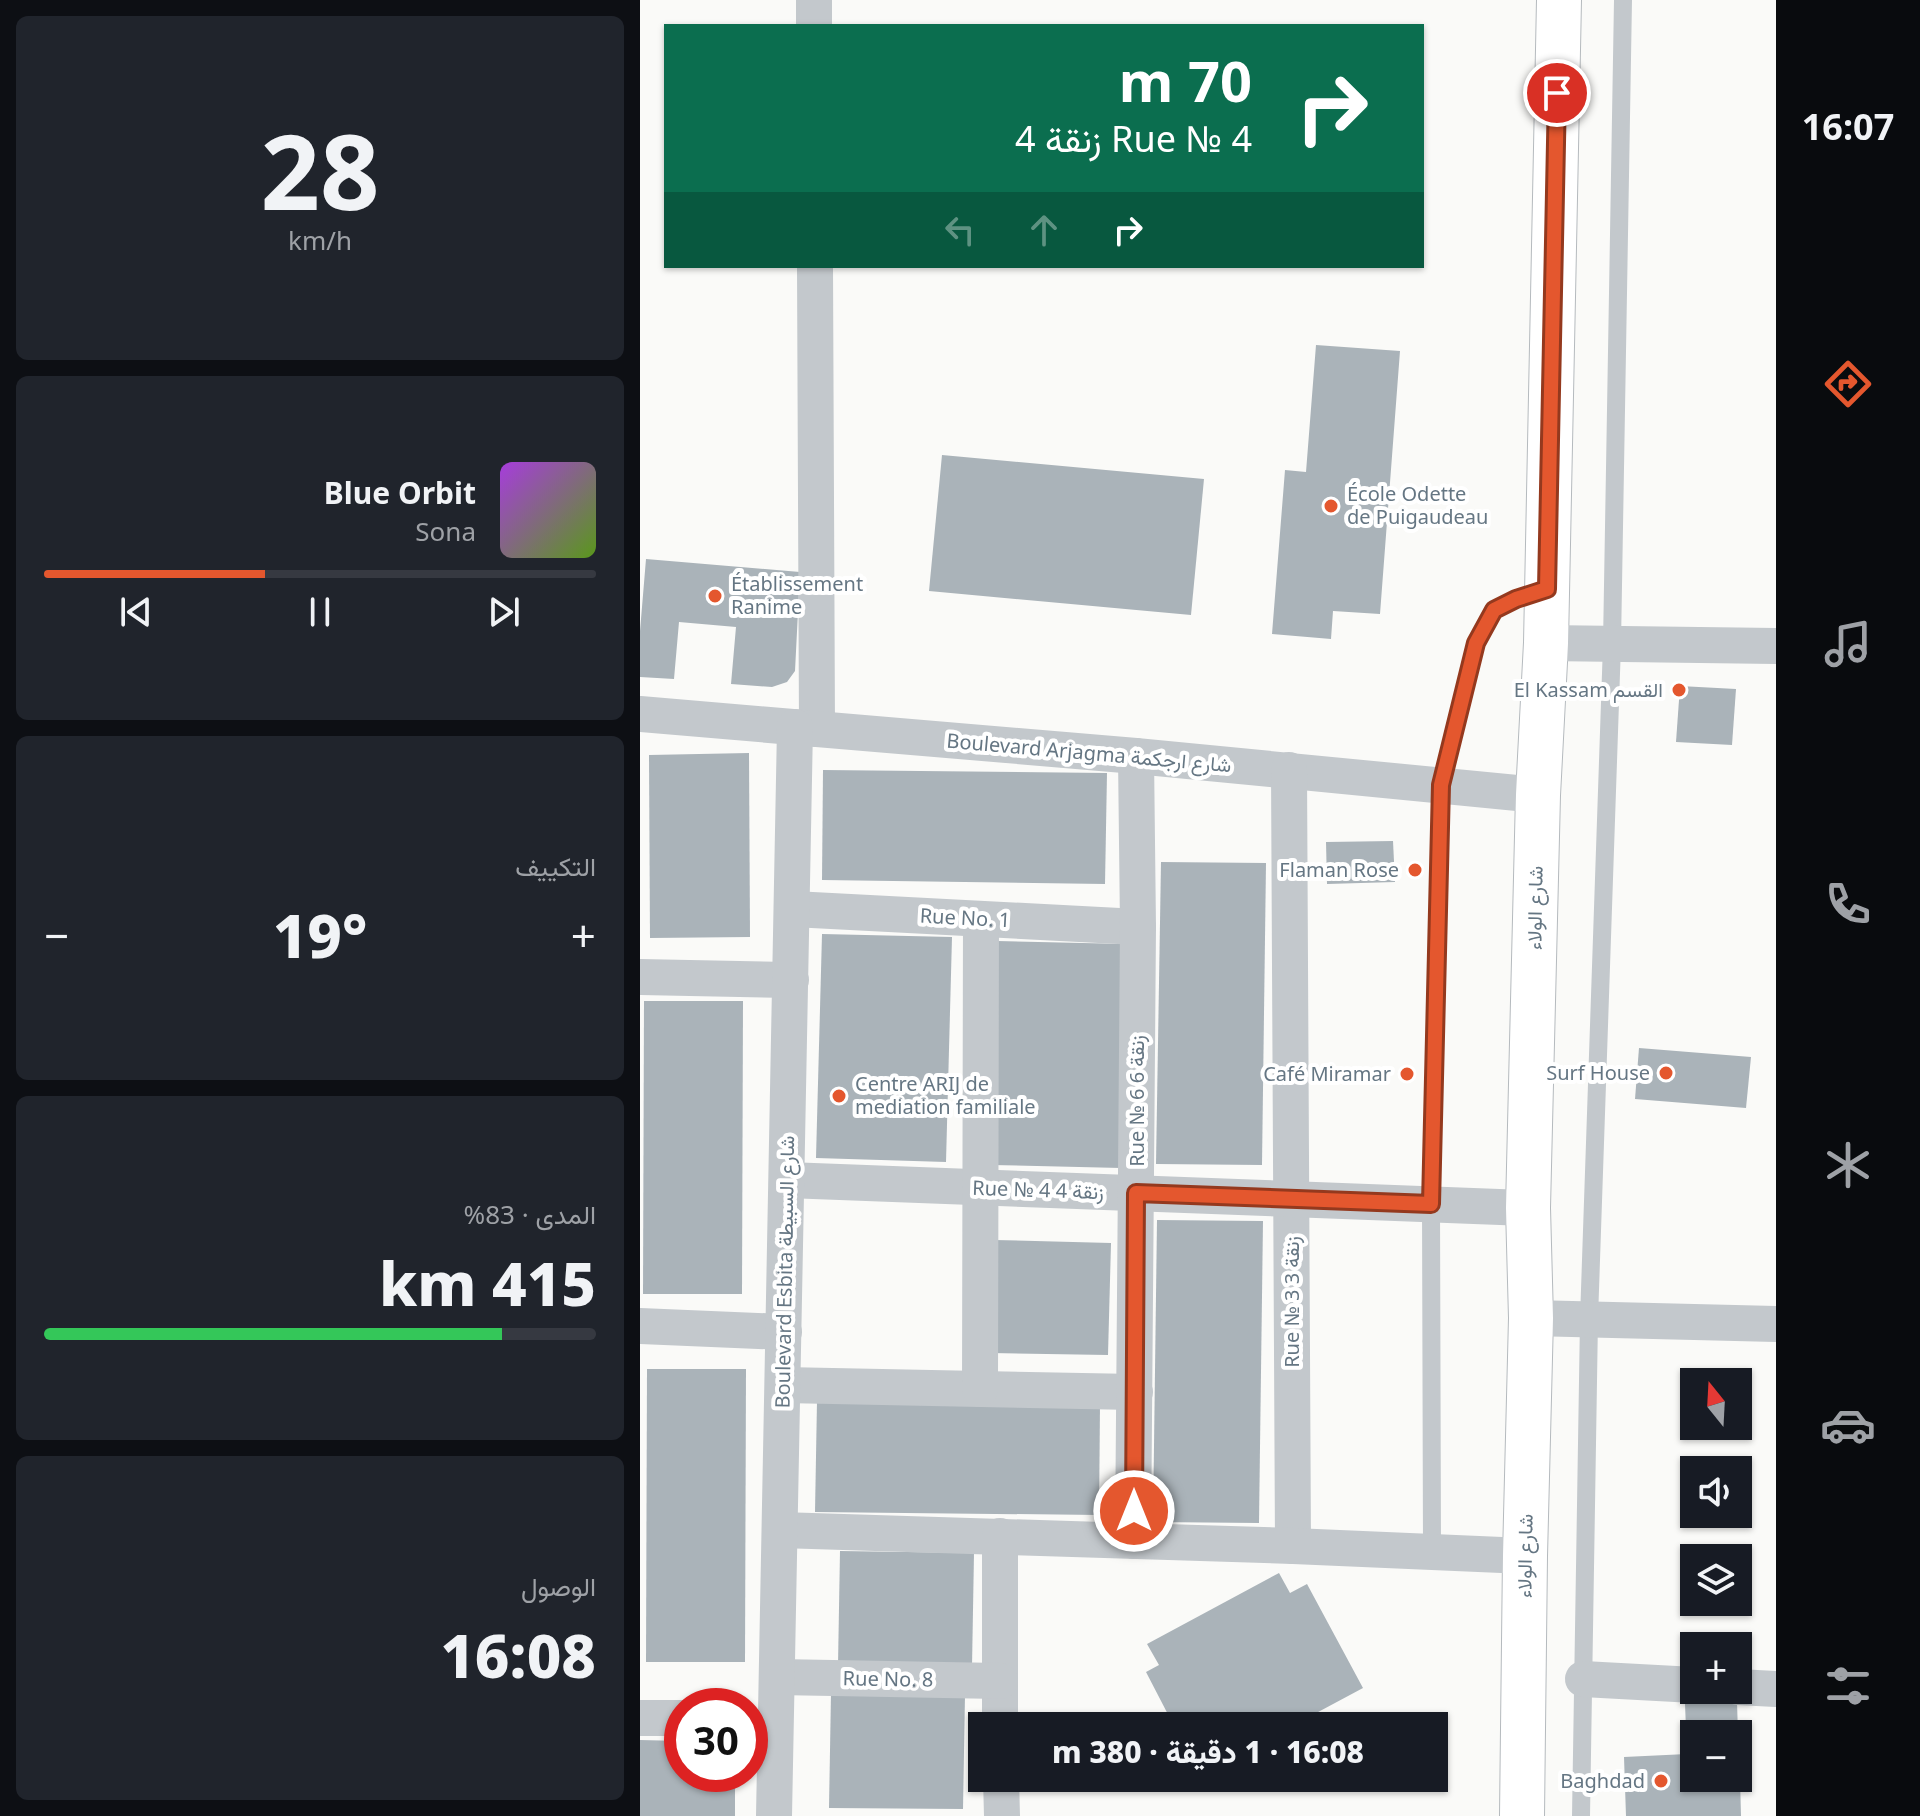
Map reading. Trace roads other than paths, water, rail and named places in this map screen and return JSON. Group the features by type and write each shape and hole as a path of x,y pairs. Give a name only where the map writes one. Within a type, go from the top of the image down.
{"main road":[{"name":"شارع الولاء","path":"1522,1816 1531,1318 1528,1208 1538,795 1546,643 1559,0"}],"street":[{"path":"814,0 814,24"},
{"name":"Boulevard Esbita شارع السبيطة","path":"768,1704 777,1677 791,980 806,728 815,268"},
{"path":"1546,643 1776,646"},
{"name":"Boulevard Arjagma شارع ارجكمة","path":"640,714 1136,756 1538,795"},
{"name":"Rue № 6 زنقة 6","path":"1133,1541 1138,927 1136,756"},
{"name":"Rue № 3 زنقة 3","path":"1289,770 1293,1546"},
{"name":"Rue No. 1","path":"793,909 1138,927"},
{"path":"980,1389 981,919"},
{"path":"640,977 791,980"},
{"name":"Rue № 4 زنقة 4","path":"787,1180 1528,1208"},
{"path":"1531,1318 1776,1324"},
{"path":"640,1326 784,1332"},
{"path":"783,1385 1135,1392"},
{"path":"780,1530 1525,1556"},
{"path":"1000,1536 1000,1712"},
{"name":"Rue No. 8","path":"777,1677 1000,1681"},
{"path":"1583,1679 1680,1684"},
{"path":"1752,1688 1776,1689"},
{"path":"640,1718 664,1718"},
{"name":"Boulevard Esbita شارع السبيطة","path":"768,1763 774,1816"},
{"path":"1001,1792 1002,1816"}],"lane":[{"path":"1581,1816 1589,1319 1612,644 1623,0"},
{"path":"1432,1552 1431,1204 1441,785 1476,643 1494,610 1547,589"}],"place":[{"name":"École Odette de Puigaudeau","path":"1331,506"},
{"name":"Établissement Ranime","path":"715,596"},
{"name":"El Kassam القسم","path":"1679,690"},
{"name":"Flaman Rose","path":"1415,870"},
{"name":"Surf House","path":"1666,1073"},
{"name":"Café Miramar","path":"1407,1074"},
{"name":"Centre ARIJ de mediation familiale","path":"839,1096"},
{"name":"Baghdad","path":"1661,1781"}]}
